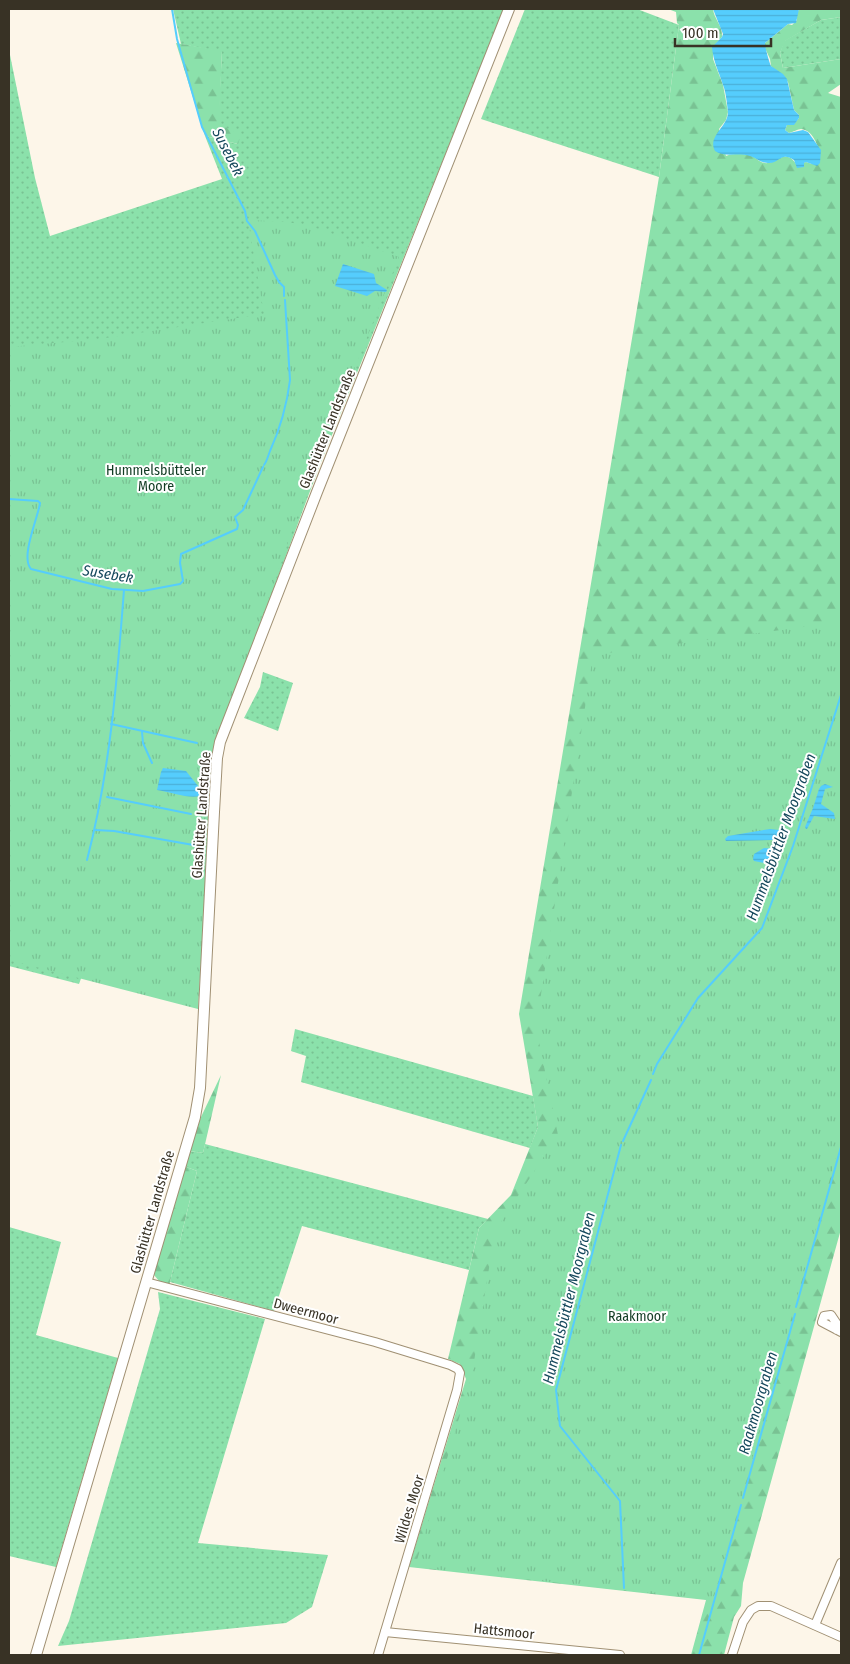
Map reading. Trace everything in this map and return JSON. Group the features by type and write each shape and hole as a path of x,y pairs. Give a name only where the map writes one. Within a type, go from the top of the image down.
{"street":[{"name":"Glashütter Landstraße","path":"36,1655 195,1117 200,1088 217,758 220,742 320,484 509,9"},
{"name":"Dweermoor","path":"146,1282 375,1342 458,1369"},
{"name":"Wildes Moor","path":"378,1655 457,1390 460,1373 458,1369"},
{"path":"814,1625 841,1563"},
{"path":"732,1655 743,1622 751,1610 758,1606 771,1606 841,1637"},
{"name":"Hattsmoor","path":"385,1632 620,1655"}],"green space":[{"name":"Hummelsbütteler Moore","path":"173,9 504,9 319,467 220,733 113,891 79,984 9,966 9,50 35,178 50,236 222,179 205,136 238,144 218,124 222,52 181,44"},
{"path":"525,9 637,9 679,25 659,177 481,119"},
{"name":"Raakmoor","path":"668,9 713,9 720,26 722,37 713,47 713,59 723,85 728,112 726,120 719,129 726,156 736,154 748,155 766,163 782,157 788,157 797,165 806,162 812,164 820,159 819,151 813,137 806,130 800,129 789,133 785,130 787,125 794,124 799,115 794,110 788,82 771,66 765,43 788,24 792,25 797,20 799,9 841,9 841,17 821,20 785,41 780,53 783,68 841,59 841,84 828,93 841,97 841,1229 743,1583 741,1606 734,1617 724,1655 691,1655 706,1600 409,1567 466,1379 460,1364 448,1359 479,1228 511,1195 538,1127 519,1014 659,177 679,25 676,12"},
{"path":"841,17 841,59 783,68 780,53 784,41 821,20"},
{"path":"176,43 222,51 219,124 241,135 238,144 205,136"},
{"name":"Hummelsbütteler Moore","path":"248,220 287,222 310,226 399,257 309,483 214,752 198,1009 9,960 9,347 99,339 264,314"},
{"name":"Raakmoor","path":"841,622 841,1139 713,1600 415,1567 472,1374 495,1231 558,1135 536,1027 593,655"},
{"path":"263,672 293,683 278,731 244,718 260,687"},
{"path":"295,1029 533,1096 538,1127 530,1148 301,1082 306,1056 291,1051"},
{"path":"221,1075 203,1153 189,1151 201,1117"},
{"path":"205,1144 488,1219 479,1228 469,1270 302,1226 274,1311 170,1282 197,1171 184,1166 189,1151 203,1153"},
{"path":"184,1166 197,1171 169,1286 159,1281 154,1275"},
{"path":"9,1227 61,1242 36,1335 118,1358 56,1567 9,1556"},
{"path":"158,1292 265,1319 198,1543 328,1555 312,1607 286,1623 58,1646 69,1621 160,1309"}],"water":[{"path":"713,9 799,9 796,23 788,24 765,45 771,66 787,79 794,110 799,115 794,125 787,125 785,130 789,133 803,130 808,132 821,150 820,163 817,166 806,162 804,167 797,168 794,160 786,157 768,163 750,156 723,154 715,151 714,141 725,122 728,112 725,91 712,47 723,34"},
{"path":"343,264 374,274 376,283 387,290 386,292 375,291 367,296 335,286"},
{"path":"163,768 186,771 198,786 200,796 185,796 157,790"},
{"path":"825,784 833,787 825,789 821,804 834,813 835,819 814,816 806,829 805,827 819,789"},
{"path":"770,829 779,830 781,833 780,837 772,840 726,841 725,839 728,836"},
{"path":"764,848 777,851 775,859 764,863 754,861 754,854"}],"waterway":[{"name":"Susebek","path":"172,9 177,39 202,127 245,211 247,221 255,231 275,275 284,287 284,296"},
{"name":"Susebek","path":"264,465 280,425 290,380 285,300"},
{"name":"Susebek","path":"9,499 38,501 40,503 28,547 27,556 31,569 112,589 143,591 180,584 183,581 180,563 181,554 237,529 238,525 235,517 243,510 263,467"},
{"path":"87,860 95,827 112,726 124,590"},
{"name":"Hummelsbüttler Moorgraben","path":"653,1074 657,1064 698,998 762,928 793,846 841,695"},
{"path":"111,724 197,743"},
{"path":"142,732 143,743 152,763"},
{"path":"107,797 191,814"},
{"path":"95,830 114,831 199,846"},
{"name":"Hummelsbüttler Moorgraben","path":"623,1141 651,1080"},
{"name":"Hummelsbüttler Moorgraben","path":"621,1145 556,1390 560,1426 620,1501 624,1588"},
{"name":"Raakmoorgraben","path":"796,1307 841,1147"},
{"name":"Raakmoorgraben","path":"743,1498 795,1314"},
{"name":"Raakmoorgraben","path":"699,1655 741,1505"}]}
